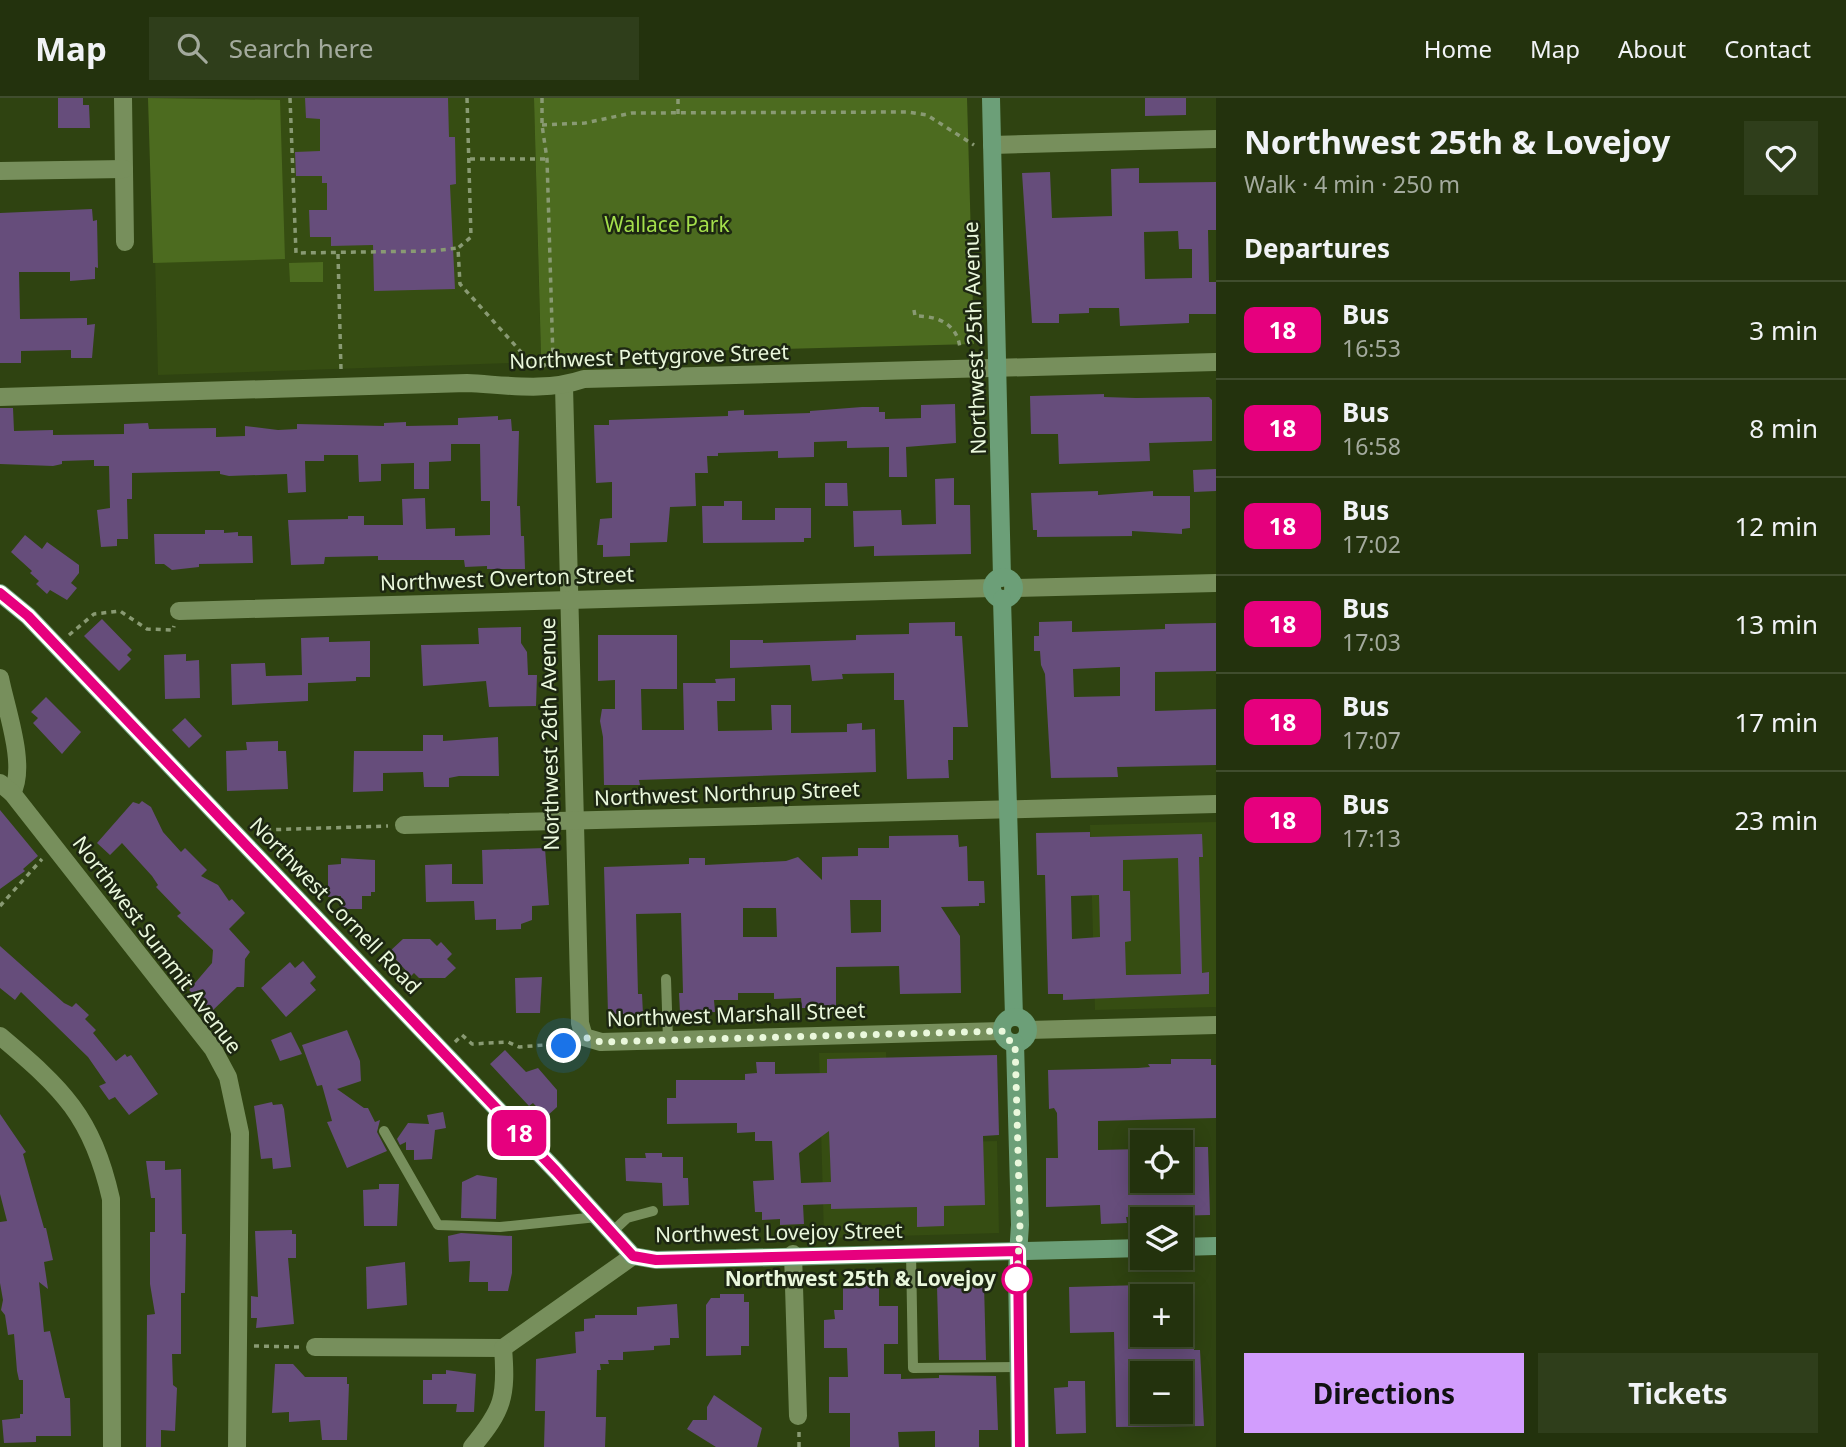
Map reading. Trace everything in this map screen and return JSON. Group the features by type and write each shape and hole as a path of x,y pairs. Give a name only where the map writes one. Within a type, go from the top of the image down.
{"main road":[{"name":"Northwest 25th Avenue","path":"991,98 1015,1030 1020,1447"},
{"name":"Northwest Cornell Road","path":"0,593 28,616 633,1256"},
{"path":"1193,1247 1216,1246"},
{"name":"Northwest Lovejoy Street","path":"633,1256 656,1260 793,1254 1130,1248"}],"street":[{"path":"123,98 125,242"},
{"path":"992,145 1216,139"},
{"path":"0,171 124,169"},
{"name":"Northwest Pettygrove Street","path":"0,397 342,385 467,383 542,387 564,386 584,379 1216,362"},
{"name":"Northwest 26th Avenue","path":"564,386 580,1023 584,1037"},
{"name":"Northwest Overton Street","path":"179,611 1216,583"},
{"path":"0,678 19,768 17,784 6,788"},
{"name":"Northwest Summit Avenue","path":"6,788 213,1049 228,1077 240,1133 237,1447"},
{"name":"Northwest Northrup Street","path":"404,825 1216,804"},
{"name":"Northwest Marshall Street","path":"584,1037 601,1042 1216,1025"},
{"path":"0,1036 66,1096 96,1145 104,1169 111,1199 113,1447"},
{"path":"793,1254 798,1416"},
{"name":"Northwest Lovejoy Street","path":"503,1348 633,1256"},
{"path":"315,1347 503,1348 502,1403 497,1417 472,1447"}],"lane":[{"path":"666,979 668,1040"},
{"path":"384,1130 438,1224 500,1227 598,1217"},
{"path":"612,1232 627,1218 653,1211"},
{"path":"911,1252 913,1368 1018,1367"}],"path":[{"path":"290,98 295,251 299,254 432,251 458,248 471,236 467,98"},
{"path":"458,248 460,284 530,362 542,365 553,359 547,159 542,125 542,98"},
{"path":"678,98 678,114"},
{"path":"542,125 585,123 632,113 917,113 927,115 972,145 992,145"},
{"path":"470,159 547,159"},
{"path":"338,254 342,385"},
{"path":"914,310 915,316 934,316 942,320 955,331 960,348"},
{"path":"542,365 542,387"},
{"path":"56,647 94,614 120,611 142,626 162,631 173,630 179,611"},
{"path":"242,841 262,830 404,825"},
{"path":"0,905 53,847"},
{"name":"Northwest Marshall Street","path":"443,1052 462,1035 472,1044 508,1042 519,1047 564,1046 584,1037"},
{"path":"236,1346 315,1347"}],"shaded area":[{"path":"151,98 534,98 541,362 158,375"},
{"path":"1216,822 1216,1007 1095,1010 1090,825"},
{"path":"886,1052 890,1144 997,1141 999,1233 824,1238 819,1053"}],"green space":[{"path":"148,98 280,100 285,259 153,263"},
{"name":"Wallace Park","path":"534,98 967,98 974,344 541,355"},
{"path":"323,262 323,282 290,282 289,263"}],"building":[{"path":"58,98 83,98 83,105 89,105 90,128 58,128"},
{"path":"305,98 448,98 449,137 455,137 456,184 450,185 455,289 374,291 373,245 331,246 331,237 310,237 309,210 327,210 327,183 322,183 322,176 296,176 295,152 320,151 320,119 306,118"},
{"path":"1145,98 1186,98 1186,115 1145,116"},
{"path":"1139,168 1139,183 1216,182 1216,230 1208,230 1209,282 1216,282 1216,314 1189,314 1189,323 1120,326 1119,308 1089,308 1089,313 1059,314 1059,323 1032,323 1022,173 1050,172 1052,218 1112,216 1111,169","holes":["1178,231 1179,249 1192,249 1192,278 1145,279 1144,232"]},
{"path":"92,209 93,221 97,220 98,268 95,267 95,279 70,281 70,272 19,272 20,319 87,318 87,325 95,324 92,358 71,358 71,350 21,351 21,363 0,363 0,213"},
{"path":"1104,394 1104,397 1136,398 1209,397 1212,400 1212,441 1149,443 1150,461 1059,464 1058,434 1031,434 1030,396"},
{"path":"955,404 956,443 906,447 907,477 889,477 889,447 847,448 847,441 814,442 814,457 778,458 778,451 718,453 718,456 707,456 708,473 695,473 696,506 670,507 667,542 630,543 630,556 603,557 603,545 597,545 600,519 612,518 612,482 596,483 594,425 609,425 609,420 728,416 728,411 744,410 744,415 810,413 862,407 879,407 879,412 885,412 885,419 921,418 921,405"},
{"path":"0,408 13,408 14,431 53,430 53,435 124,434 124,424 148,423 149,429 216,428 216,437 245,436 245,426 278,430 297,429 297,424 384,426 384,423 406,422 406,426 458,425 458,418 498,416 498,420 511,419 512,431 519,431 517,506 520,506 521,536 524,536 525,569 465,567 464,560 378,560 378,556 325,557 324,564 291,565 288,520 348,519 348,516 364,516 364,525 403,525 402,499 425,498 426,529 455,528 455,536 490,535 490,501 481,501 480,444 451,444 451,461 429,462 429,489 414,489 414,463 381,464 381,481 359,482 358,455 324,455 324,461 305,461 306,492 288,493 287,474 229,476 220,474 220,471 132,473 132,499 127,499 128,539 117,539 117,546 101,547 97,510 110,508 109,466 94,466 94,460 62,461 62,464 53,466 0,464"},
{"path":"1216,469 1216,491 1194,492 1193,470"},
{"path":"954,478 954,505 970,505 971,554 874,556 874,546 854,547 853,511 901,510 902,525 936,524 935,479"},
{"path":"825,483 847,483 848,506 825,506"},
{"path":"1098,491 1098,495 1153,491 1153,496 1190,496 1190,528 1182,529 1182,534 1132,531 1132,536 1037,537 1037,530 1033,530 1031,493"},
{"path":"724,501 742,501 742,520 775,520 775,508 811,508 811,538 804,538 804,542 703,543 702,506 724,506"},
{"path":"205,530 224,530 224,533 238,532 238,536 252,536 253,563 199,564 199,567 172,570 164,564 155,564 154,534 205,534"},
{"path":"25,535 42,549 47,542 79,565 79,573 71,583 77,588 67,600 50,590 47,594 36,584 39,581 30,573 32,571 11,552"},
{"path":"102,619 132,650 127,655 131,659 119,671 84,636"},
{"path":"1072,621 1072,632 1165,629 1165,624 1216,623 1216,671 1155,672 1155,711 1216,709 1216,765 1117,767 1118,777 1051,778 1045,674 1040,651 1034,651 1034,636 1039,636 1039,622","holes":["1120,667 1120,696 1074,697 1073,669"]},
{"path":"955,622 955,636 962,636 968,727 953,727 953,760 948,760 949,778 907,779 904,700 894,700 894,673 842,674 843,679 812,681 810,665 730,668 730,640 763,640 763,643 856,640 856,635 909,634 909,623"},
{"path":"521,627 521,643 527,652 528,675 537,675 536,706 489,707 486,681 423,686 421,645 479,644 478,628"},
{"path":"598,635 677,635 677,689 641,689 642,730 684,730 683,683 716,683 715,679 735,678 735,701 717,701 718,731 772,730 771,705 791,705 791,733 847,732 847,724 862,723 862,730 875,729 876,772 639,780 640,785 604,785 600,721 602,709 615,709 615,680 598,681"},
{"path":"329,637 329,642 370,641 370,677 356,677 356,681 308,683 308,701 232,705 231,664 265,663 266,676 302,675 301,638"},
{"path":"186,654 186,661 199,660 200,698 165,699 164,655"},
{"path":"46,697 81,732 62,754 33,723 38,718 31,712"},
{"path":"185,718 202,736 189,748 172,730"},
{"path":"423,735 443,735 443,741 498,737 499,776 459,776 449,778 449,787 424,787 423,772 383,773 383,791 353,792 354,751 423,751"},
{"path":"278,741 278,751 286,751 288,789 227,791 226,751 247,750 246,742"},
{"path":"142,801 151,807 163,832 181,852 185,848 207,870 201,876 218,885 229,901 232,899 245,913 229,929 250,952 245,959 244,987 237,987 211,1012 189,990 212,963 213,950 177,916 181,913 156,887 158,885 152,876 122,843 110,855 97,843 133,802 139,804"},
{"path":"0,810 38,856 23,869 25,871 0,889"},
{"path":"1090,832 1090,837 1202,834 1203,857 1199,857 1202,973 1209,972 1209,994 1063,1000 1063,994 1048,994 1045,875 1037,875 1036,833","holes":["1178,858 1181,974 1126,975 1125,942 1131,941 1130,891 1123,891 1123,860","1099,895 1100,937 1072,939 1071,896"]},
{"path":"958,835 959,847 967,846 968,881 984,881 985,903 979,903 979,906 941,907 960,936 961,993 900,994 899,966 836,967 836,1008 802,1008 801,998 774,999 774,993 738,993 738,1000 714,1000 715,1012 680,1013 679,993 683,993 681,913 636,914 638,994 642,994 643,1014 608,1014 604,867 689,864 689,858 705,858 705,865 786,861 798,857 822,880 822,857 858,856 858,848 889,848 889,836","holes":["850,900 881,900 881,932 851,933","743,908 776,908 777,937 743,937"]},
{"path":"545,848 549,905 532,906 532,920 521,924 521,929 496,930 496,919 475,920 474,901 426,902 425,865 452,864 452,884 483,884 482,850"},
{"path":"341,858 375,860 375,892 371,892 371,896 362,896 362,909 341,909 341,896 328,897 328,865 341,864"},
{"path":"403,939 430,939 437,946 441,942 452,954 447,959 456,968 445,978 419,978 414,973 411,976 389,952"},
{"path":"0,946 64,1003 72,1007 76,1003 89,1015 85,1019 96,1030 93,1033 116,1061 125,1054 127,1057 131,1055 158,1094 129,1115 115,1097 109,1100 99,1086 106,1083 88,1057 21,992 15,1000 0,988"},
{"path":"303,961 316,977 310,983 316,990 286,1017 261,988 290,962 295,968"},
{"path":"542,977 540,1013 516,1013 515,978"},
{"path":"347,1030 360,1061 361,1081 337,1089 368,1108 375,1122 380,1120 377,1132 387,1151 347,1168 327,1122 332,1121 322,1085 317,1086 302,1045"},
{"path":"291,1032 302,1054 280,1061 271,1040"},
{"path":"505,1050 526,1072 538,1068 557,1090 557,1107 546,1117 533,1103 529,1106 490,1064"},
{"path":"997,1055 999,1135 983,1136 985,1205 944,1206 944,1226 917,1227 917,1207 831,1209 831,1204 803,1205 804,1224 780,1225 780,1219 762,1220 762,1212 755,1212 753,1181 774,1180 772,1141 755,1141 755,1132 737,1133 737,1123 667,1124 667,1098 676,1098 676,1080 745,1080 745,1074 757,1073 756,1062 775,1062 775,1074 827,1073 827,1059","holes":["829,1131 831,1182 801,1183 799,1153"]},
{"path":"1171,1059 1211,1059 1211,1065 1216,1065 1216,1118 1098,1121 1098,1150 1130,1149 1130,1193 1193,1193 1193,1147 1208,1147 1210,1215 1193,1215 1193,1207 1130,1207 1127,1223 1101,1224 1100,1205 1046,1207 1046,1158 1058,1158 1057,1113 1054,1108 1049,1109 1048,1070 1138,1068 1150,1067 1148,1064 1171,1064"},
{"path":"272,1102 273,1105 282,1104 284,1109 291,1167 273,1169 272,1158 261,1159 254,1106"},
{"path":"443,1112 446,1128 435,1130 432,1159 414,1160 414,1150 406,1150 406,1142 400,1145 397,1139 408,1123 429,1124 427,1115"},
{"path":"0,1114 26,1152 23,1154 46,1228 53,1260 44,1262 48,1289 39,1282 44,1332 50,1331 65,1398 70,1398 71,1436 36,1436 36,1442 4,1443 2,1420 20,1418 20,1414 23,1414 23,1380 19,1380 17,1371 14,1334 8,1335 5,1315 1,1310 3,1300 0,1283 0,1222 7,1221 0,1194"},
{"path":"645,1153 662,1153 662,1157 683,1157 683,1178 688,1178 689,1205 663,1206 662,1183 626,1181 625,1158 646,1158"},
{"path":"146,1161 165,1161 165,1170 181,1169 182,1234 186,1234 185,1293 181,1293 181,1354 172,1354 173,1385 177,1388 175,1431 161,1430 161,1447 146,1447 147,1315 155,1314 150,1284 150,1232 155,1232 155,1198 151,1198"},
{"path":"477,1175 497,1178 496,1219 461,1218 462,1182"},
{"path":"379,1184 399,1184 397,1226 364,1226 363,1190 379,1189"},
{"path":"292,1230 292,1234 296,1234 296,1258 288,1258 294,1324 256,1328 257,1318 251,1318 251,1296 258,1297 255,1231"},
{"path":"461,1233 512,1236 512,1273 508,1291 488,1291 488,1282 469,1282 470,1261 449,1262 448,1236"},
{"path":"405,1262 407,1305 367,1309 366,1267"},
{"path":"843,1284 879,1284 879,1306 898,1306 898,1344 884,1344 884,1374 901,1374 901,1379 939,1378 939,1375 996,1376 998,1430 979,1430 979,1447 935,1447 935,1431 898,1432 899,1447 850,1447 850,1413 829,1413 829,1377 848,1377 847,1348 824,1348 824,1320 835,1319 834,1310 843,1310"},
{"path":"984,1284 986,1360 939,1360 937,1286"},
{"path":"1130,1285 1130,1347 1193,1347 1194,1335 1194,1350 1200,1350 1204,1426 1116,1427 1114,1332 1070,1333 1069,1287"},
{"path":"720,1294 744,1294 744,1302 749,1302 749,1346 741,1346 741,1355 706,1356 706,1305 711,1298 720,1298"},
{"path":"677,1304 679,1338 670,1338 670,1345 654,1346 654,1350 623,1352 623,1360 608,1360 609,1364 600,1364 601,1370 597,1370 596,1417 606,1417 605,1447 544,1447 545,1411 535,1411 536,1359 576,1353 575,1332 584,1331 584,1319 595,1318 595,1315 637,1315 637,1307"},
{"path":"275,1364 293,1364 305,1377 347,1377 347,1440 322,1440 320,1420 289,1422 289,1412 272,1413"},
{"path":"446,1370 476,1374 474,1412 456,1412 457,1404 423,1404 423,1380 432,1380 432,1374 446,1374"},
{"path":"1068,1381 1085,1381 1086,1433 1056,1434 1054,1388 1068,1387"},
{"path":"714,1395 762,1428 757,1447 716,1447 687,1429 693,1420 707,1420 707,1407"}],"bus line":[{"name":"18","path":"0,593 28,616 556,1171 633,1256 656,1260 793,1254 1018,1251 1020,1447"}],"place":[{"name":"Northwest 25th & Lovejoy","path":"1017,1279"}],"route":[{"path":"564,1046 584,1037 601,1042 1002,1031 1006,1039 1015,1043 1020,1225 1017,1279"}]}
